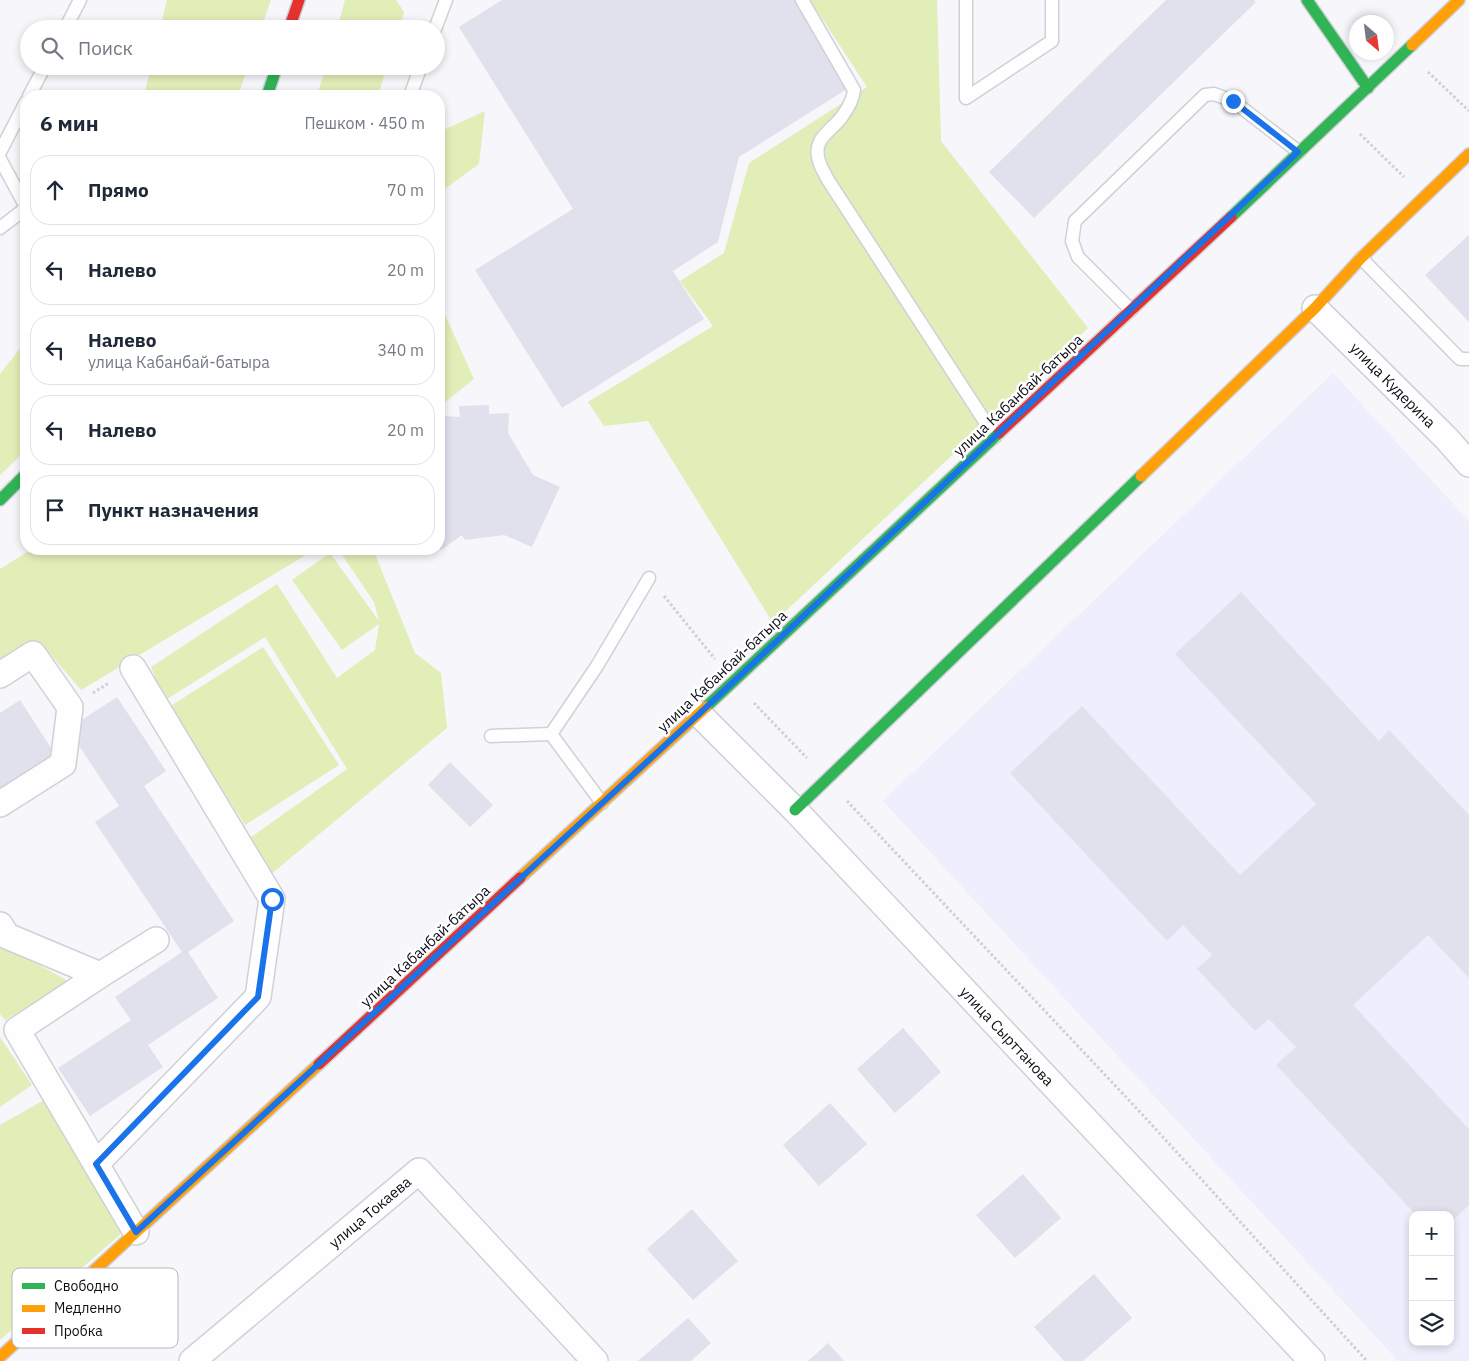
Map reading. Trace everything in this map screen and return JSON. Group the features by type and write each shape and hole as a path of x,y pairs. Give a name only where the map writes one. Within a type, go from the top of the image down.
{"main road":[{"path":"293,20 299,0"},
{"path":"1307,0 1368,88"},
{"name":"улица Кабанбай-батыра","path":"97,1268 699,714 1368,88 1459,0"},
{"path":"269,90 274,75"},
{"path":"795,810 1315,308 1362,258 1469,154"},
{"path":"0,500 20,480"},
{"name":"улица Кабанбай-батыра","path":"0,1357 12,1346"}],"street":[{"name":"улица Кудерина","path":"1315,308 1446,438 1469,464"},
{"path":"0,675 34,654 70,707 62,764 0,804"},
{"path":"96,1164 258,997 272,899 133,668"},
{"name":"улица Сырттанова","path":"699,714 795,810 1312,1361"},
{"path":"0,925 7,936 100,975"},
{"path":"136,1232 17,1030 156,940"},
{"name":"улица Токаева","path":"192,1361 419,1171 595,1361"}],"lane":[{"path":"70,20 80,0"},
{"path":"438,20 446,0"},
{"path":"802,0 854,90 854,98 841,118 824,135 818,147 818,160 828,180 995,437"},
{"path":"966,0 966,98 1052,42 1052,0"},
{"path":"32,90 40,75"},
{"path":"412,90 418,75"},
{"path":"1131,310 1078,257 1072,241 1075,222 1205,95 1214,94 1233,101 1298,152"},
{"path":"0,152 20,114"},
{"path":"0,159 20,196"},
{"path":"0,228 20,212"},
{"path":"1362,258 1460,359 1469,359"},
{"path":"551,734 597,666 650,578"},
{"path":"491,736 551,734"},
{"path":"551,734 602,803"}],"path":[{"path":"1407,50 1469,111"},
{"path":"1340,114 1424,197"},
{"path":"650,578 734,681 1141,1113 1367,1361"},
{"path":"70,707 133,668"}],"shaded area":[{"path":"1333,373 1469,521 1469,1361 1398,1361 883,801"}],"green space":[{"path":"167,0 271,0 264,20 162,20"},
{"path":"345,0 396,0 404,12 402,20 339,20"},
{"path":"810,0 937,0 941,141 1088,328 773,623 648,421 604,426 588,402 713,326 680,281 724,253 749,163 867,87"},
{"path":"149,75 245,75 240,90 145,90"},
{"path":"323,75 384,75 380,90 319,90"},
{"path":"485,111 479,164 445,189 445,129"},
{"path":"445,315 474,379 445,402"},
{"path":"20,349 20,456 0,475 0,374"},
{"path":"22,555 306,555 81,690 39,641 0,666 0,569"},
{"path":"327,555 331,555 379,621 374,602 342,555 375,555 415,653 441,673 447,728 270,875 247,840 347,769 265,637 164,701 151,667 277,584 337,678 375,650 379,624 342,650 292,580"},
{"path":"263,647 339,765 245,825 169,707"},
{"path":"0,942 70,982 5,1020 0,1014"},
{"path":"0,1037 32,1085 0,1107"},
{"path":"44,1100 124,1231 82,1268 12,1268 12,1329 0,1340 0,1125"}],"building":[{"path":"502,0 795,0 850,87 739,157 718,242 673,271 704,319 562,408 475,270 573,209 459,27"},
{"path":"1166,0 1254,0 1256,2 1034,218 989,172"},
{"path":"1469,235 1469,322 1425,275"},
{"path":"489,405 489,414 509,413 508,433 533,475 560,487 532,547 504,535 465,540 462,535 445,547 445,416 460,417 459,406"},
{"path":"1241,592 1379,741 1389,730 1469,815 1469,978 1428,935 1353,1005 1469,1129 1469,1205 1454,1219 1454,1211 1412,1211 1276,1065 1296,1047 1269,1019 1255,1031 1197,969 1212,955 1183,925 1167,941 1010,773 1082,706 1240,875 1316,804 1175,654"},
{"path":"117,697 166,771 144,786 234,921 188,952 218,998 148,1045 163,1067 90,1116 58,1068 131,1020 115,997 182,952 95,822 119,806 68,729"},
{"path":"20,700 55,754 0,789 0,713"},
{"path":"450,762 493,805 470,827 428,785"},
{"path":"903,1028 941,1072 895,1113 857,1069"},
{"path":"830,1103 867,1144 819,1186 783,1145"},
{"path":"1023,1174 1061,1218 1015,1258 976,1215"},
{"path":"692,1209 738,1261 693,1300 647,1249"},
{"path":"1094,1274 1132,1318 1083,1361 1064,1361 1034,1327"},
{"path":"688,1318 711,1343 691,1361 638,1361"},
{"path":"828,1343 844,1361 808,1361"}],"traffic: fast":[{"path":"1307,0 1368,88"},
{"path":"1231,217 1412,45"},
{"path":"269,90 274,75"},
{"path":"706,707 999,433"},
{"path":"795,810 1141,476"},
{"path":"0,500 20,480"}],"traffic: slow":[{"path":"1412,45 1459,0"},
{"path":"1141,476 1315,308 1361,258 1469,154"},
{"path":"520,878 706,707"},
{"path":"97,1268 319,1064"},
{"path":"0,1357 12,1346"}],"traffic: jam":[{"path":"292,20 299,0"},
{"path":"999,433 1231,217"},
{"path":"319,1064 520,878"}],"route":[{"path":"272,899 258,997 96,1164 136,1232 699,714 1298,152 1233,101"}]}
